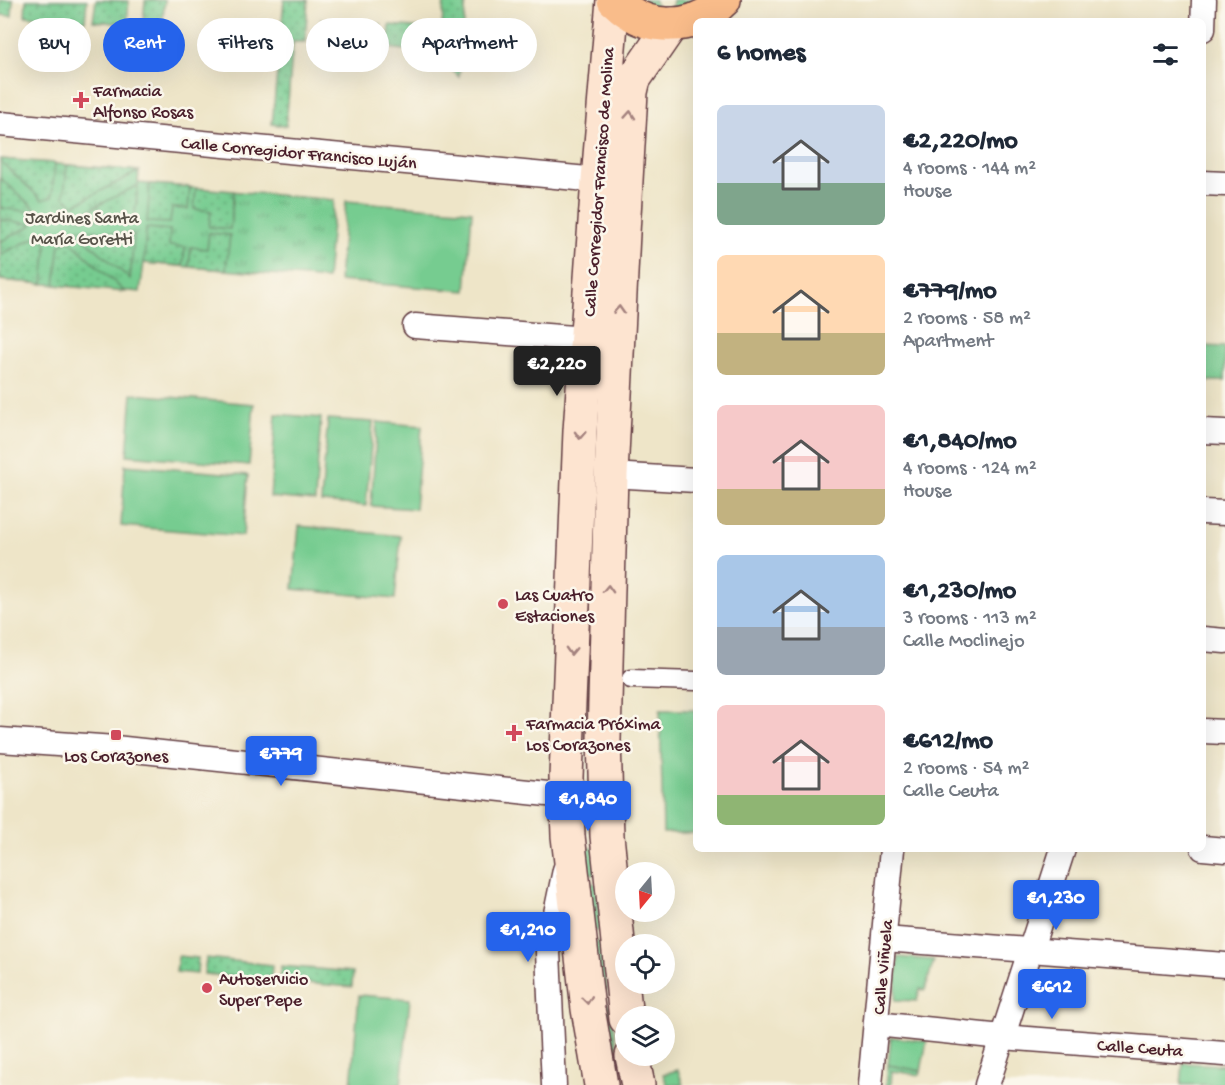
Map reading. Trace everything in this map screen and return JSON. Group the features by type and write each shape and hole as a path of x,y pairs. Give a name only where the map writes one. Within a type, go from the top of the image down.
{"main road":[{"path":"613,0 630,13 650,22 672,24 693,20"},
{"name":"Calle Corregidor Francisco de Molina","path":"601,1085 588,1009 566,796 580,431 608,37 613,0"},
{"path":"697,18 712,10 723,0"},
{"name":"Calle Corregidor Francisco de Molina","path":"625,1006 607,836 604,709 611,475 622,232 631,92 634,80 672,24"},
{"path":"634,1066 638,1085"}],"street":[{"path":"1203,18 1204,0"},
{"name":"Calle Corregidor Francisco Luján","path":"0,124 598,180"},
{"path":"1206,183 1225,184"},
{"path":"415,326 587,339"},
{"path":"1206,432 1225,432"},
{"path":"611,475 693,480"},
{"path":"1206,512 1225,513"},
{"path":"1206,639 1225,641"},
{"path":"631,679 693,681"},
{"path":"1206,730 1225,732"},
{"path":"0,740 115,748 523,790 566,796 575,809 583,811 598,808 606,794"},
{"path":"554,1085 548,952 570,847"},
{"path":"1206,848 1225,850"},
{"name":"Calle Viñuela","path":"870,1085 892,852"},
{"path":"987,1085 1062,852"},
{"path":"884,939 1225,965"},
{"name":"Calle Ceuta","path":"876,1024 1002,1037 1225,1054"}],"green space":[{"path":"0,0 13,0 12,16 0,15"},
{"path":"26,0 87,0 85,18 25,16"},
{"path":"96,0 129,1 128,18 103,18 103,22 93,21"},
{"path":"145,0 165,0 163,18 143,18"},
{"path":"284,0 308,0 305,42 294,42 294,18 282,18"},
{"path":"444,0 466,0 464,18 443,18"},
{"path":"629,0 655,0 656,7 668,9 672,6 673,0 698,0 677,16"},
{"path":"390,25 401,26 401,50 389,48"},
{"path":"277,72 290,72 286,126 272,124"},
{"name":"Jardines Santa María Goretti","path":"0,159 139,171 138,183 334,200 327,279 144,263 140,292 0,280"},
{"path":"0,159 55,163 52,197 42,200"},
{"path":"67,165 139,171 74,205 64,197"},
{"path":"0,178 35,209 33,212 0,208"},
{"path":"150,184 190,187 188,209 172,208 170,223 147,222"},
{"path":"138,185 134,223 80,217 79,215"},
{"path":"196,188 234,191 230,229 209,227 211,211 194,209"},
{"path":"346,201 472,211 466,291 339,281"},
{"path":"0,220 32,224 32,225 0,242"},
{"path":"146,228 170,230 169,246 185,247 183,266 144,263"},
{"path":"77,229 134,235 130,279 77,232"},
{"path":"209,233 230,235 226,270 189,267 191,247 207,249"},
{"path":"38,236 47,243 43,284 0,280 0,255"},
{"path":"69,240 125,292 55,285 60,244"},
{"path":"1206,346 1225,347 1225,381 1206,381"},
{"path":"132,394 254,404 249,465 127,455"},
{"path":"276,414 321,418 315,501 270,497"},
{"path":"328,419 373,422 366,506 321,502"},
{"path":"377,422 422,426 415,509 371,506"},
{"path":"125,465 248,475 243,536 121,526"},
{"path":"299,526 401,536 395,599 293,589"},
{"path":"590,638 595,641 593,707 582,707 586,640"},
{"path":"660,710 693,710 693,833 663,833"},
{"path":"583,848 597,848 597,872 593,875 587,872"},
{"path":"593,883 597,884 601,928 597,931 591,928 588,886"},
{"path":"598,941 604,944 607,990 602,993 593,944"},
{"path":"178,956 198,958 197,974 176,972"},
{"path":"898,957 934,960 925,990 920,989 917,1001 895,1000"},
{"path":"206,958 272,965 271,980 204,974"},
{"path":"281,966 353,972 352,987 280,981"},
{"path":"359,995 410,999 401,1085 351,1085"},
{"path":"604,1003 609,1004 611,1008 615,1033 615,1052 612,1054"},
{"path":"891,1037 927,1041 921,1071 888,1065"},
{"path":"1183,1063 1225,1065 1225,1085 1181,1085"},
{"path":"888,1065 921,1071 920,1075 892,1071 891,1085 886,1085"},
{"path":"678,1070 683,1085 667,1085 663,1074"}],"place":[{"name":"Farmacia Alfonso Rosas","path":"81,100"},
{"name":"Las Cuatro Estaciones","path":"503,604"},
{"name":"Farmacia Próxima Los Corazones","path":"514,733"},
{"name":"Los Corazones","path":"116,735"},
{"name":"Autoservicio Super Pepe","path":"207,988"}]}
